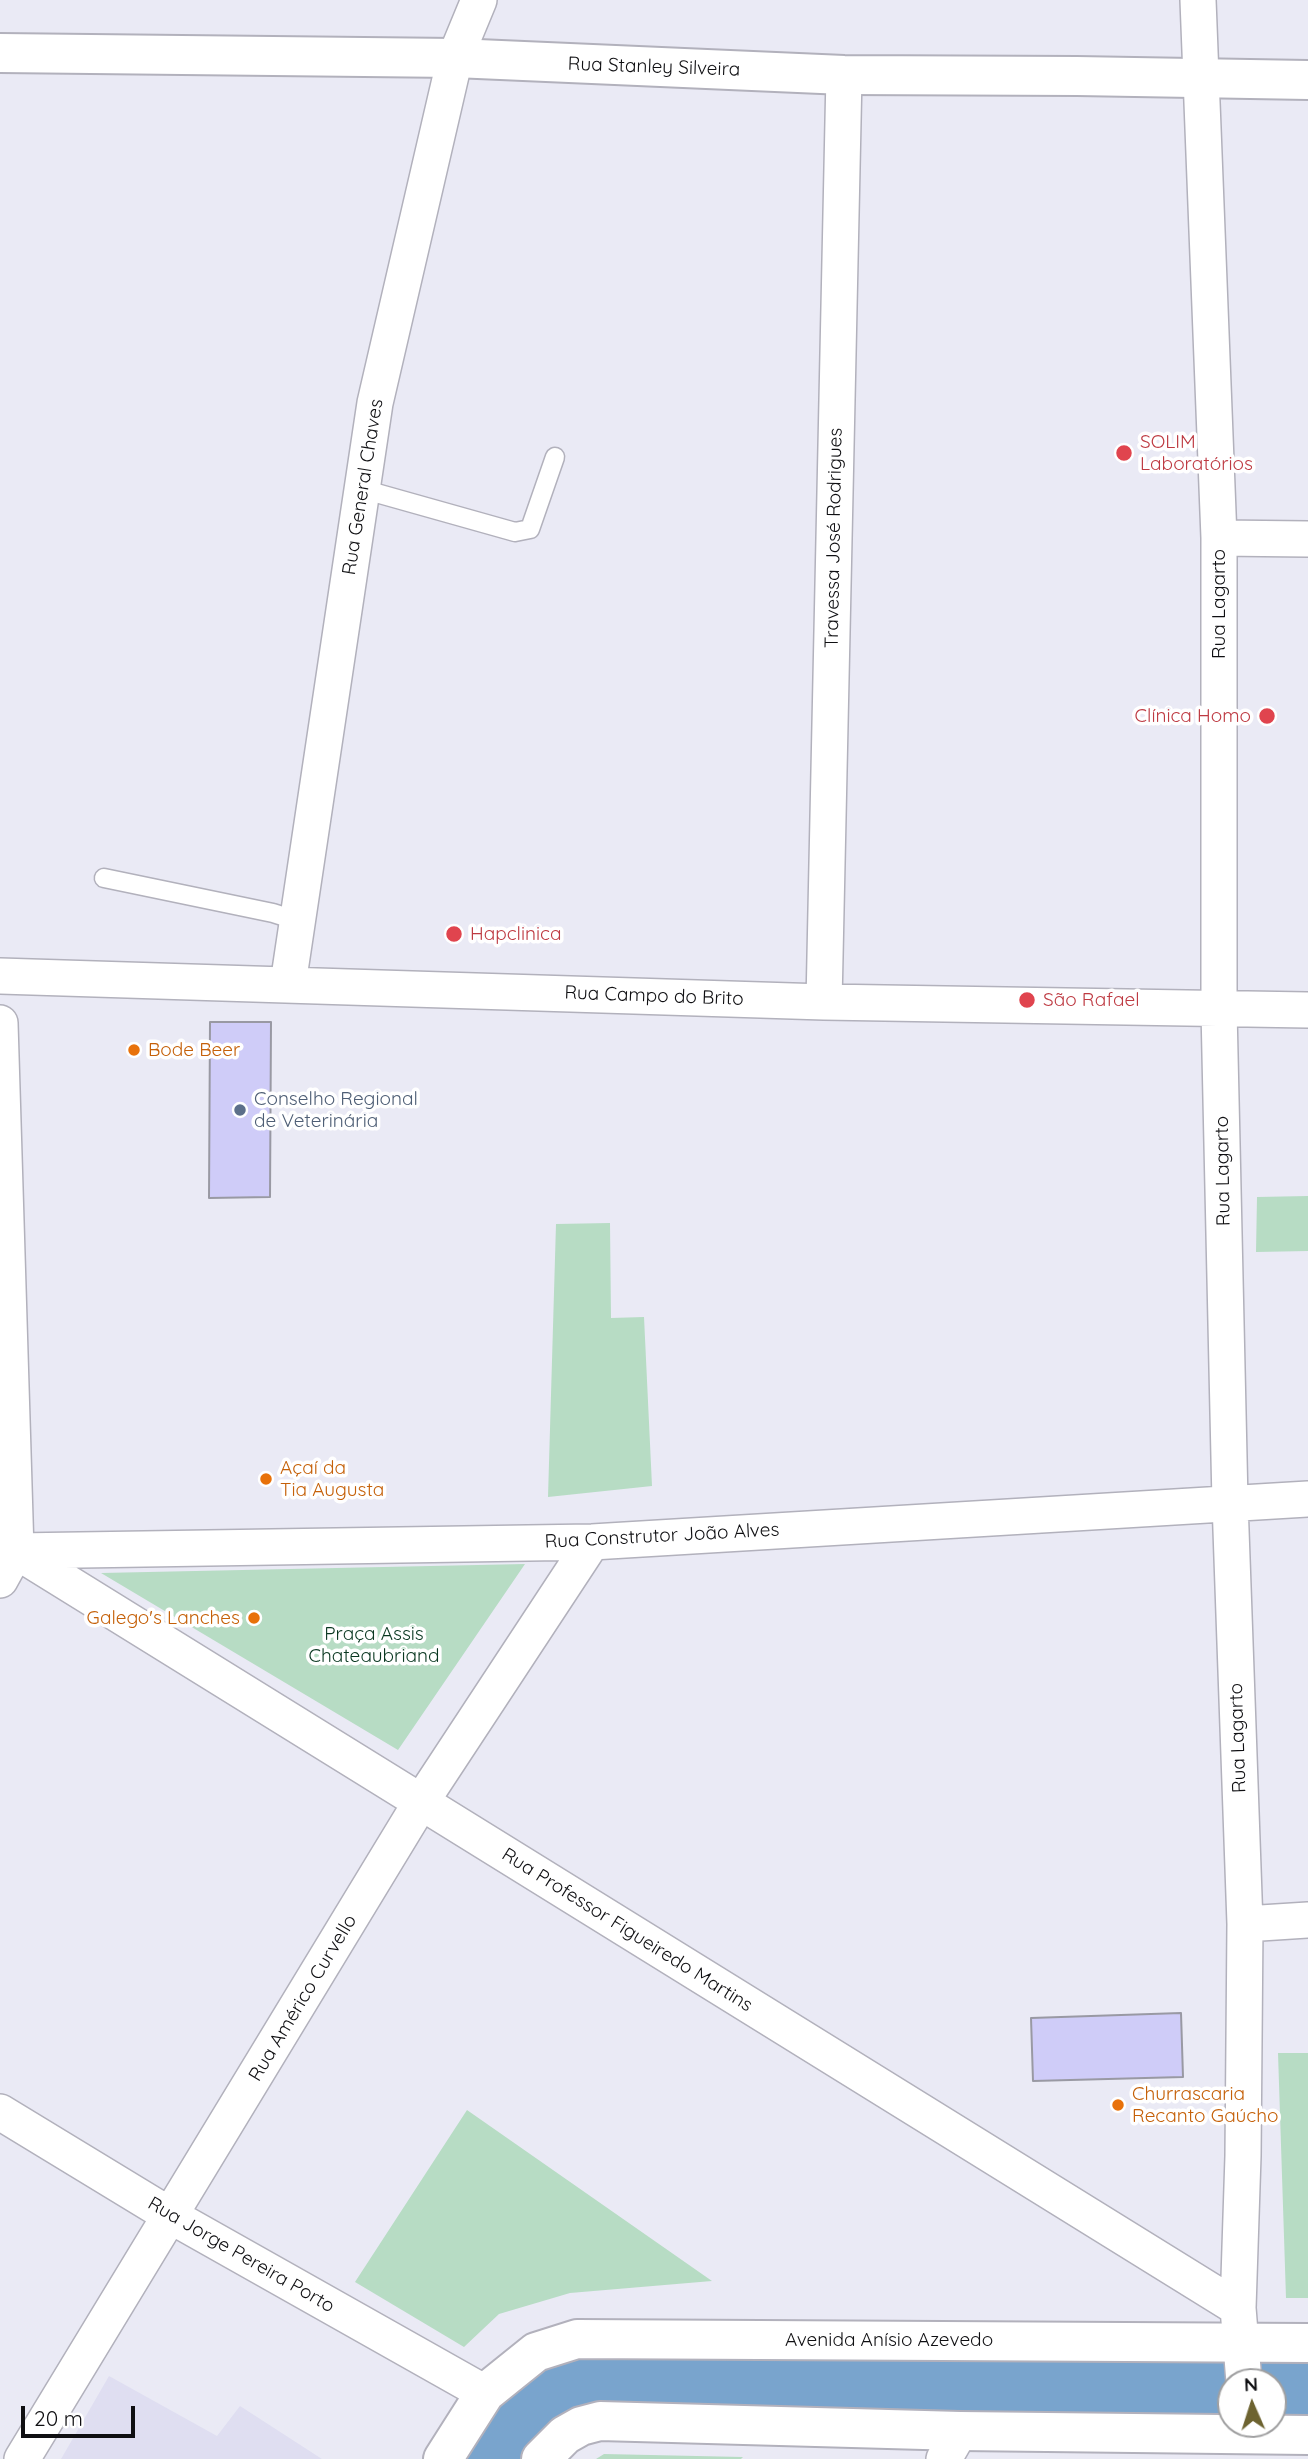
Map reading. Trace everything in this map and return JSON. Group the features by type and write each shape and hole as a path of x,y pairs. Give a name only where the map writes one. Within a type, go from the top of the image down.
{"street":[{"name":"Rua General Chaves","path":"288,984 375,402 454,58 479,0"},
{"name":"Rua Lagarto","path":"1198,0 1219,538 1219,1010 1230,1502 1245,1924 1241,2350"},
{"name":"Rua Stanley Silveira","path":"0,52 454,58 844,75 1308,80"},
{"name":"Travessa José Rodrigues","path":"824,1002 844,75"},
{"path":"1219,538 1308,539"},
{"name":"Rua Campo do Brito","path":"0,976 824,1002 1308,1010"},
{"path":"0,1023 8,1565"},
{"name":"Rua Construtor João Alves","path":"8,1565 592,1542 1308,1499"},
{"name":"Rua Américo Curvello","path":"22,2459 421,1802 592,1542"},
{"name":"Rua Professor Figueiredo Martins","path":"8,1565 421,1802 1241,2350"},
{"path":"1245,1924 1308,1920"},
{"name":"Rua Jorge Pereira Porto","path":"0,2112 171,2216 485,2393"},
{"name":"Avenida Anísio Azevedo","path":"443,2459 485,2393 536,2352 577,2339 1241,2350 1308,2343"},
{"path":"541,2458 565,2435 581,2426 600,2421 952,2445 1217,2431"},
{"path":"1287,2433 1308,2435"}],"lane":[{"path":"362,489 515,532 530,528 555,457"},
{"path":"104,878 298,921"}],"shaded area":[{"path":"109,2376 217,2436 240,2406 322,2459 61,2459"}],"green space":[{"path":"1308,1196 1308,1251 1256,1252 1257,1197"},
{"path":"610,1223 611,1318 644,1317 652,1486 548,1497 556,1224"},
{"name":"Praça Assis Chateaubriand","path":"525,1564 398,1750 101,1573"},
{"path":"1278,2053 1308,2053 1308,2298 1286,2298"},
{"path":"467,2110 712,2281 570,2293 499,2314 464,2347 355,2282"},
{"path":"604,2454 743,2457 596,2459"}],"building":[{"name":"Conselho Regional de Veterinária","path":"210,1022 271,1022 270,1197 209,1198"},
{"path":"1181,2013 1183,2077 1033,2081 1031,2018"}],"waterway":[{"path":"498,2459 534,2403 576,2384 1217,2392"},
{"path":"1287,2393 1308,2393"}],"place":[{"name":"SOLIM Laboratórios","path":"1124,453"},
{"name":"Clínica Homo","path":"1267,716"},
{"name":"Hapclinica","path":"454,934"},
{"name":"São Rafael","path":"1027,1000"},
{"name":"Bode Beer","path":"134,1050"},
{"name":"Conselho Regional de Veterinária","path":"240,1110"},
{"name":"Açaí da Tia Augusta","path":"266,1479"},
{"name":"Galego's Lanches","path":"254,1618"},
{"name":"Churrascaria Recanto Gaúcho","path":"1118,2105"}]}
